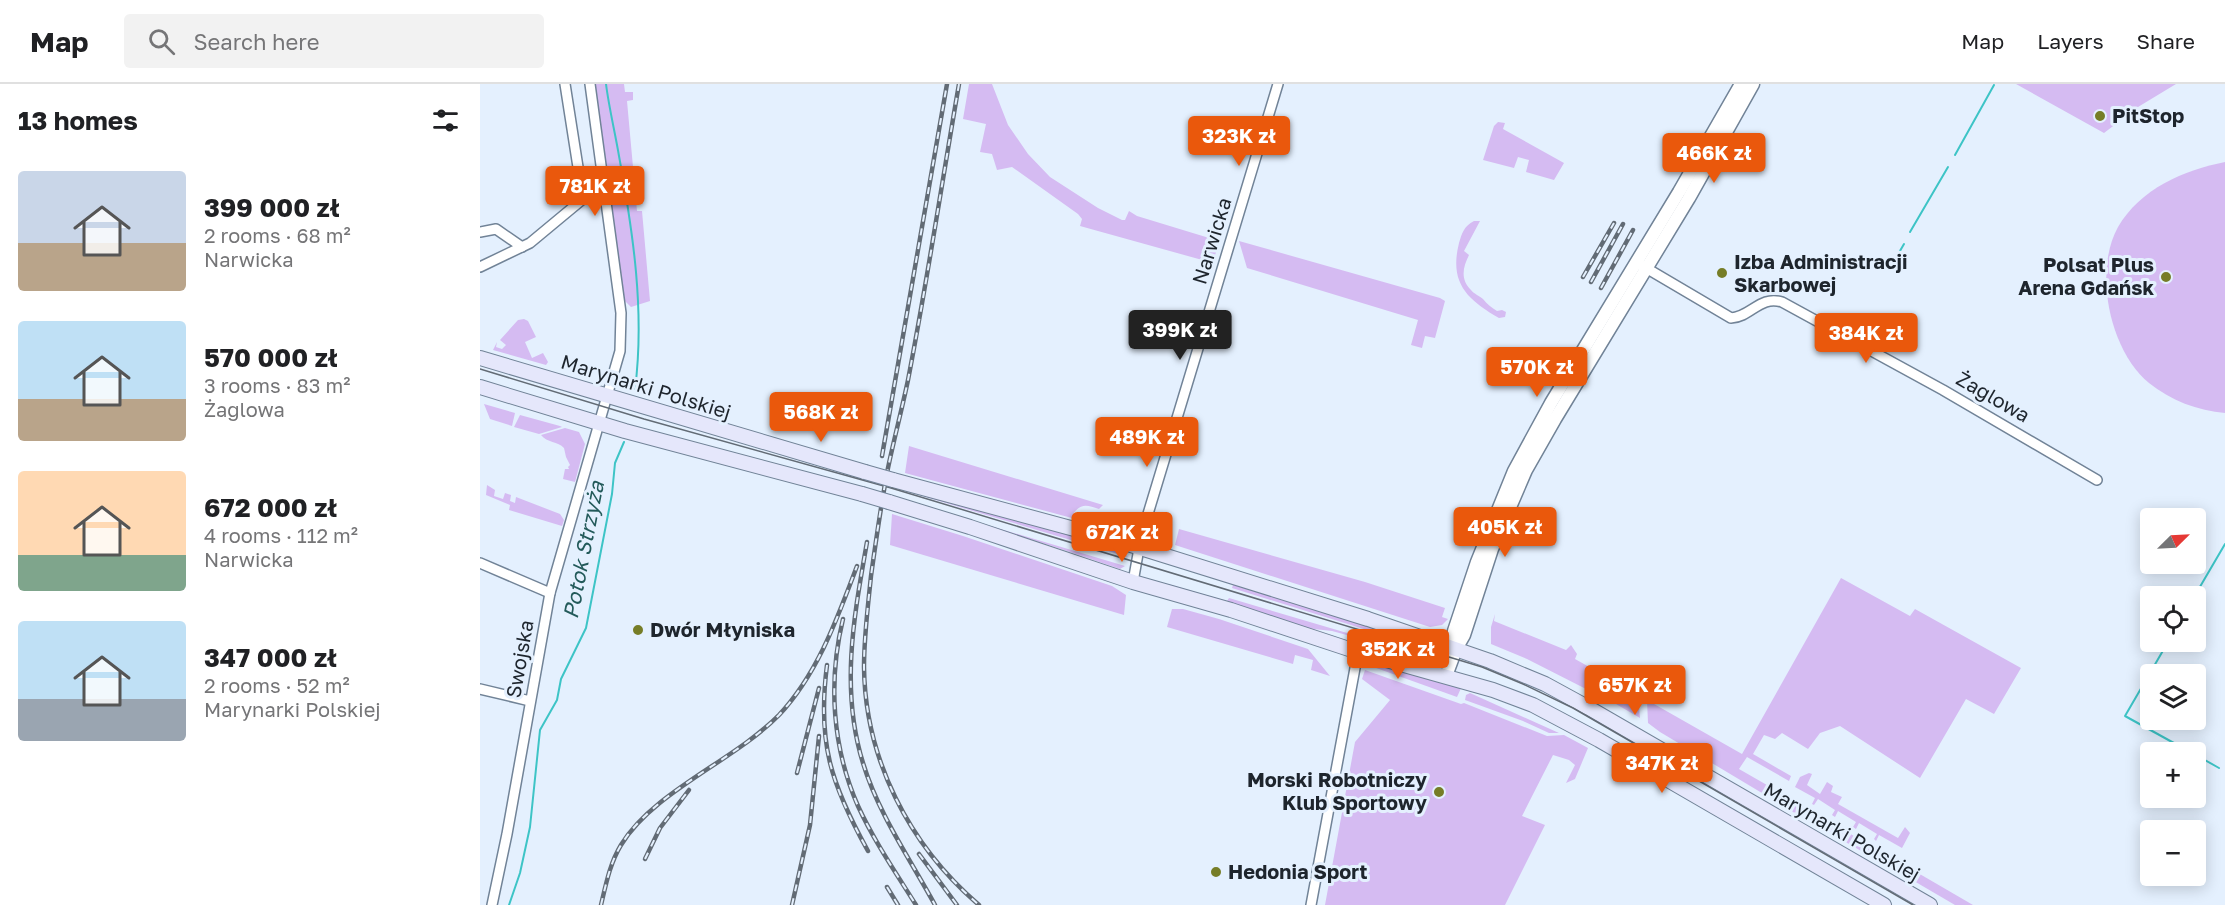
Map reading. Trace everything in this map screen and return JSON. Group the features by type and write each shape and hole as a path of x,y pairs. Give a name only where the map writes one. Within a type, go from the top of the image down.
{"main road":[{"name":"Marynarki Polskiej","path":"480,358 865,472 1138,547 1456,649 1532,678 1610,720 1930,905"},
{"path":"480,387 598,424 889,502 1133,582 1519,699 1599,740 1882,904 1892,883"},
{"path":"1599,740 1610,720"},
{"path":"1732,816 1742,796"}],"street":[{"path":"565,84 583,199"},
{"name":"Swojska","path":"492,905 550,593 620,351 621,313 590,84"},
{"name":"Narwicka","path":"1133,582 1138,547 1278,84"},
{"path":"1720,132 1741,84"},
{"path":"1446,676 1464,634 1482,564 1506,514 1531,451 1720,132 1753,84"},
{"path":"480,267 522,247 583,199 606,195"},
{"path":"480,231 496,229 522,247"},
{"name":"Żaglowa","path":"1642,266 1731,318 1742,316 1758,304 1769,300 1782,302 1943,390 2097,480"},
{"path":"480,563 550,593"},
{"path":"1311,905 1358,652"},
{"path":"480,689 530,701"}],"shaded area":[{"path":"594,84 624,84 625,92 633,92 633,100 627,101 637,211 642,211 650,301 631,307 624,300"},
{"path":"969,84 992,84 1008,125 1028,154 1050,177 1098,208 1122,220 1125,220 1129,211 1137,216 1219,241 1213,263 1080,226 1082,219 1078,214 1012,167 997,170 992,154 980,152 986,124 963,119"},
{"name":"PitStop","path":"2016,84 2176,84 2138,107 2104,133"},
{"path":"1498,122 1505,123 1503,129 1564,163 1554,180 1526,172 1529,160 1518,157 1514,168 1483,160 1494,126"},
{"name":"Polsat Plus Arena Gdańsk","path":"2225,162 2225,413 2205,410 2175,399 2149,383 2135,369 2115,331 2107,288 2107,266 2111,245 2118,227 2138,202 2164,183 2179,176"},
{"path":"1474,221 1480,221 1464,251 1469,255 1464,268 1465,282 1491,307 1497,311 1506,312 1505,317 1499,318 1478,304 1463,288 1459,279 1457,257 1459,243 1464,230"},
{"path":"1239,241 1440,298 1445,301 1435,338 1425,336 1422,348 1411,345 1418,320 1247,268"},
{"path":"518,320 528,321 536,337 525,342 532,358 543,353 548,362 546,365 493,350 497,342 496,347 502,349 506,345 500,340"},
{"path":"484,404 515,413 512,426 490,419"},
{"path":"520,415 562,427 539,434 514,427"},
{"path":"565,428 579,432 585,444 575,482 563,479 565,469 569,469 570,465 564,448 541,435"},
{"path":"909,446 1103,505 1099,509 1082,507 1073,514 1122,525 1120,531 905,473"},
{"path":"487,485 495,490 494,496 503,499 505,493 511,495 510,501 515,503 516,497 560,514 564,520 562,526 509,510 510,505 486,495"},
{"path":"892,485 1119,548 1128,557 892,487"},
{"path":"890,496 1125,566 1120,569"},
{"path":"892,514 1112,586 1126,595 1124,615 890,545"},
{"path":"1179,529 1365,582 1445,608 1442,617 1448,619 1442,625 1430,627 1175,545"},
{"path":"1841,578 1910,616 1915,609 2021,668 1994,714 1966,699 1920,778 1840,726 1820,733 1808,749 1782,733 1775,739 1764,735 1753,754 1791,776 1789,781 1747,757 1739,769 1781,793 1777,802 1648,723 1647,700 1742,754"},
{"path":"1168,584 1227,601 1229,598 1442,661 1332,631 1305,628 1167,587"},
{"path":"1233,585 1281,597 1445,651 1444,654 1232,588"},
{"path":"1172,609 1183,609 1219,619 1308,649 1330,676 1311,670 1313,660 1295,655 1293,664 1167,627"},
{"path":"1495,614 1494,621 1566,650 1571,645 1577,654 1575,659 1600,673 1602,681 1596,690 1589,687 1586,689 1527,659 1491,644 1491,627"},
{"path":"1371,662 1462,686 1457,697 1365,664"},
{"name":"Morski Robotniczy Klub Sportowy","path":"1365,670 1461,704 1464,703 1547,736 1564,735 1588,748 1575,779 1566,783 1575,765 1569,760 1553,755 1522,816 1545,825 1505,905 1325,905 1355,742 1390,700 1362,679"},
{"path":"1617,683 1638,695 1640,718 1604,697 1612,685"},
{"path":"1470,693 1559,733 1549,733 1465,700 1466,695"},
{"path":"1812,774 1807,785 1820,794 1827,782 1833,786 1831,792 1842,797 1838,804 1898,838 1905,827 1910,833 1902,848 1879,835 1876,841 1874,839 1877,834 1859,823 1856,829 1853,827 1856,822 1838,811 1835,817 1832,815 1835,810 1818,799 1814,805 1812,804 1815,798 1795,787 1800,777"},
{"path":"1790,800 1895,859 1891,868 1786,808"},
{"path":"1906,866 1973,905 1955,905 1902,874"}],"waterway":[{"name":"Potok Strzyża","path":"606,84 629,214 636,272 639,331 635,389"},
{"path":"1955,155 1994,85"},
{"path":"1910,232 1948,167"},
{"path":"1893,263 1904,244"},
{"name":"Potok Strzyża","path":"509,905 520,873 530,827 540,730 557,700 561,679 586,628 612,494 615,463 624,442"},
{"path":"2200,586 2225,544"},
{"path":"2162,652 2125,716 2172,742"},
{"path":"2206,761 2219,768"}],"tram line":[{"path":"480,369 644,419 891,488 1482,667 1573,708 1913,905"}],"railway":[{"path":"882,456 947,84"},
{"path":"959,84 915,343 881,508 865,632 864,667 866,701 873,735 882,767 896,798 912,828 932,855 979,905"},
{"path":"1583,277 1614,223"},
{"path":"1591,282 1623,224"},
{"path":"1601,288 1633,230"},
{"path":"867,542 852,652 852,708 856,735 869,782 877,800 935,905"},
{"path":"601,905 614,859 635,826 674,792 761,732 793,699 825,645 857,566"},
{"path":"843,619 838,642 834,690 835,714 843,761 849,784 864,819 916,905"},
{"path":"827,665 824,718 830,762 845,805 868,851"},
{"path":"797,773 819,688"},
{"path":"792,905 810,825 819,736"},
{"path":"645,859 660,828 689,790"},
{"path":"919,854 957,905"},
{"path":"887,887 898,905"}],"place":[{"name":"PitStop","path":"2100,116"},
{"name":"Izba Administracji Skarbowej","path":"1722,273"},
{"name":"Polsat Plus Arena Gdańsk","path":"2166,277"},
{"name":"Dwór Młyniska","path":"638,630"},
{"name":"Morski Robotniczy Klub Sportowy","path":"1439,792"},
{"name":"Hedonia Sport","path":"1216,872"}]}
